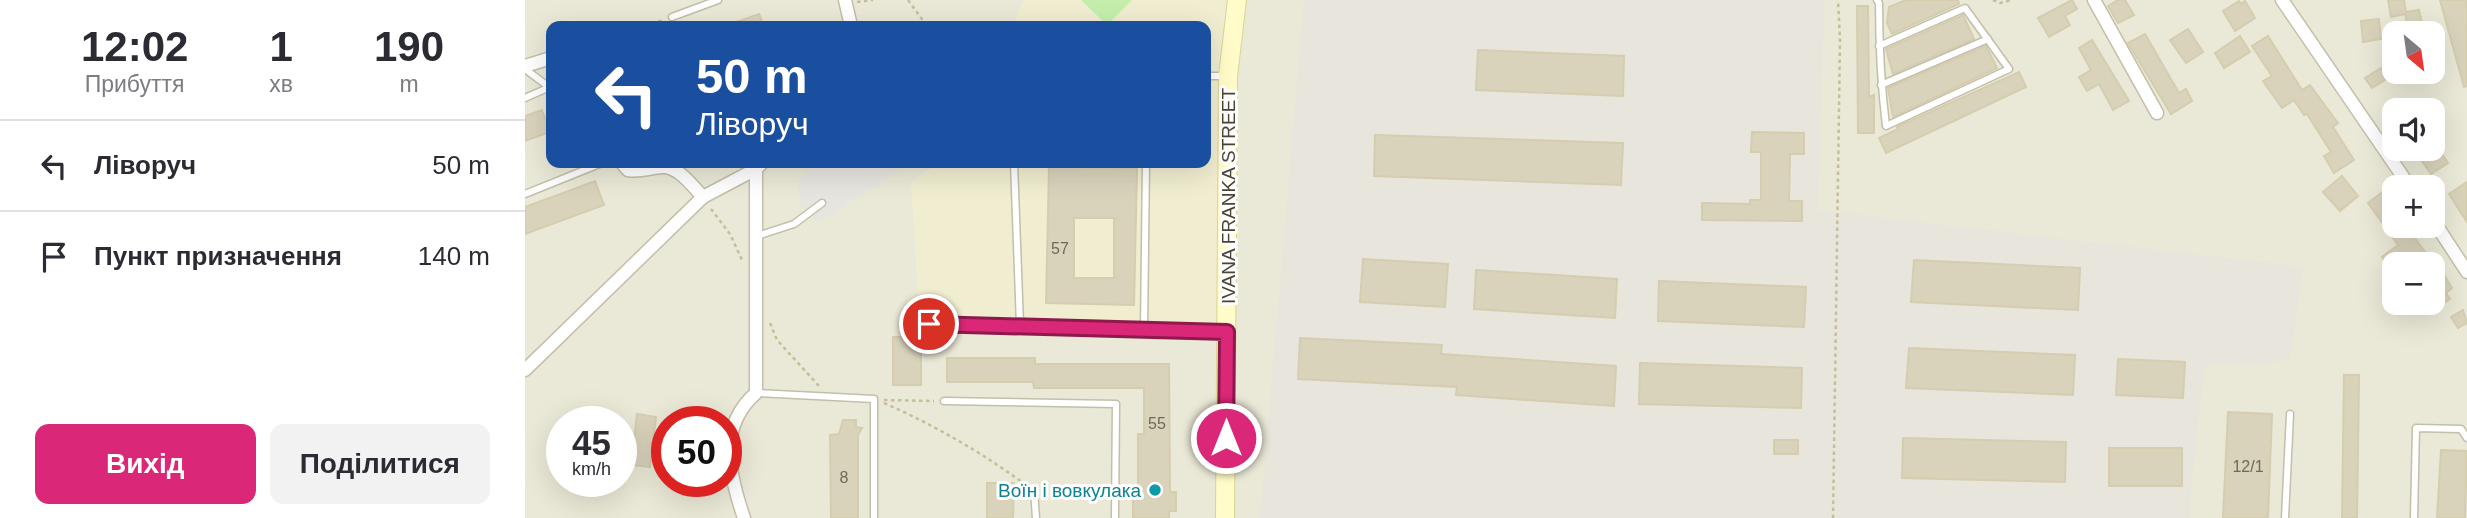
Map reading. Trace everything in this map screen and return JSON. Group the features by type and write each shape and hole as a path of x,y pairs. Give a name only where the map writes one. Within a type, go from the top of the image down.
{"main road":[{"name":"IVANA FRANKA STREET","path":"1225,518 1228,76 1237,0"}],"street":[{"path":"845,0 850,21"},
{"path":"2094,0 2157,113"},
{"path":"2282,0 2402,175"},
{"path":"525,67 546,60"},
{"path":"626,168 641,172 658,168"},
{"path":"665,168 678,172 703,197"},
{"path":"525,370 703,197 755,168"},
{"path":"744,518 730,472 729,443 742,405 756,393 759,168"},
{"path":"2445,238 2467,272"}],"lane":[{"path":"672,17 718,0"},
{"path":"1879,46 1965,8 2009,69 1887,127 1881,85 1879,46 1880,1"},
{"path":"1881,85 1988,39"},
{"path":"525,67 546,85"},
{"path":"1211,76 1228,76"},
{"path":"525,98 546,90"},
{"path":"525,194 590,168"},
{"path":"1014,168 1020,325"},
{"path":"1144,328 1146,168"},
{"path":"757,236 794,224 822,203"},
{"path":"929,324 1227,332"},
{"path":"756,393 874,399 874,518"},
{"path":"944,401 1116,404 1115,518"},
{"path":"2285,518 2290,414"},
{"path":"2414,518 2416,428 2461,429 2467,438"},
{"path":"1034,490 1036,518"}],"path":[{"path":"908,0 924,21"},
{"path":"1833,518 1840,40 1837,0"},
{"path":"1993,0 2012,0"},
{"path":"660,21 672,17"},
{"path":"874,399 944,401"},
{"path":"874,399 924,421 994,461 1034,490"}],"shaded area":[{"path":"525,0 1024,0 1016,21 546,21 546,168 932,168 911,182 1220,337 1219,518 525,518"},
{"path":"1024,0 1231,0 1220,337 920,332 911,182 932,168 1211,168 1211,21 1016,21"},
{"path":"1244,0 2467,0 2467,518 1231,518 1235,76"},
{"path":"1304,0 1824,0 1818,210 2303,267 2290,360 2250,365 2208,364 2204,372 2190,518 1260,518"},
{"path":"811,168 903,168 819,222 801,206 798,182"}],"green space":[{"path":"1081,0 1132,0 1111,21 1103,21"}],"building":[{"path":"1906,0 1958,0 1959,4 1892,34 1887,23 1889,7"},
{"path":"2072,0 2077,9 2065,16 2070,25 2049,37 2038,18"},
{"path":"2118,0 2125,0 2134,15 2118,23 2108,6"},
{"path":"2388,0 2404,0 2406,12 2419,10 2421,21 2407,21 2405,14 2391,17"},
{"path":"2440,0 2467,0 2467,86 2464,87"},
{"path":"2239,1 2241,4 2245,1 2255,18 2235,31 2223,11"},
{"path":"1857,6 1868,6 1869,97 1874,95 1874,133 1858,133"},
{"path":"759,14 762,21 739,21"},
{"path":"1963,15 1974,39 1893,74 1886,49"},
{"path":"2379,19 2381,39 2363,42 2361,21"},
{"path":"2188,29 2203,52 2186,63 2170,40"},
{"path":"2145,34 2179,93 2186,89 2192,101 2171,114 2128,43"},
{"path":"2240,36 2250,52 2224,68 2215,53"},
{"path":"2268,36 2302,90 2310,85 2338,123 2333,127 2354,160 2334,173 2324,156 2331,152 2307,114 2304,115 2294,100 2282,108 2263,81 2272,76 2252,46"},
{"path":"2092,40 2129,101 2113,110 2099,84 2087,91 2079,77 2091,70 2079,48"},
{"path":"1986,46 1997,68 1893,117 1888,88"},
{"path":"1478,50 1624,56 1623,96 1476,90"},
{"path":"2382,69 2382,82 2372,88 2365,78"},
{"path":"2019,72 2026,87 1886,153 1879,138 1898,129 1897,127"},
{"path":"542,110 546,133 525,141 525,116"},
{"path":"1752,132 1804,133 1804,154 1790,154 1789,201 1802,201 1802,221 1702,220 1702,203 1750,204 1750,200 1761,200 1761,152 1751,152"},
{"path":"1375,135 1623,143 1621,185 1374,176"},
{"path":"2445,158 2448,163 2431,174 2422,161 2445,161"},
{"path":"1049,168 1137,168 1134,305 1046,303","holes":["1074,218 1114,218 1114,278 1074,278"]},
{"path":"2342,176 2358,196 2340,211 2323,192"},
{"path":"595,181 604,205 525,234 525,207"},
{"path":"2467,182 2467,222 2449,194"},
{"path":"2382,193 2382,223 2368,203"},
{"path":"2393,238 2415,238 2425,252 2389,252 2398,245"},
{"path":"1363,259 1448,264 1445,307 1360,302"},
{"path":"1914,260 2080,268 2078,310 1911,302"},
{"path":"1476,270 1617,279 1615,318 1474,309"},
{"path":"2445,277 2452,288 2446,293 2450,299 2445,302"},
{"path":"1659,281 1806,287 1804,327 1658,321"},
{"path":"2463,310 2467,323 2458,328 2451,317"},
{"path":"893,337 921,337 921,385 893,385"},
{"path":"1300,338 1442,345 1441,354 1616,366 1614,406 1456,395 1457,387 1298,379"},
{"path":"1909,348 2075,355 2073,395 1906,388"},
{"path":"947,358 1035,358 1035,364 1169,364 1170,492 1176,492 1176,511 1169,511 1169,518 1133,518 1133,492 1138,492 1138,434 1144,434 1144,388 1034,388 1033,382 947,382"},
{"path":"2118,359 2185,362 2183,398 2116,395"},
{"path":"1640,363 1802,368 1801,408 1639,404"},
{"path":"2344,375 2359,375 2357,518 2342,518"},
{"path":"2228,412 2272,414 2268,518 2223,518"},
{"path":"637,414 651,416 650,467 637,466"},
{"path":"843,420 856,420 856,427 862,428 858,435 858,518 831,518 830,435 839,434"},
{"path":"1903,438 2066,442 2065,482 1902,478"},
{"path":"1774,440 1798,440 1798,454 1774,454"},
{"path":"2109,448 2182,448 2182,486 2109,486"},
{"path":"2441,450 2467,451 2465,518 2437,518"},
{"path":"987,483 1014,483 1013,518 987,518"}],"place":[{"name":"Воїн і вовкулака","path":"1155,490"}],"route":[{"path":"929,324 1227,332 1226,438"}]}
